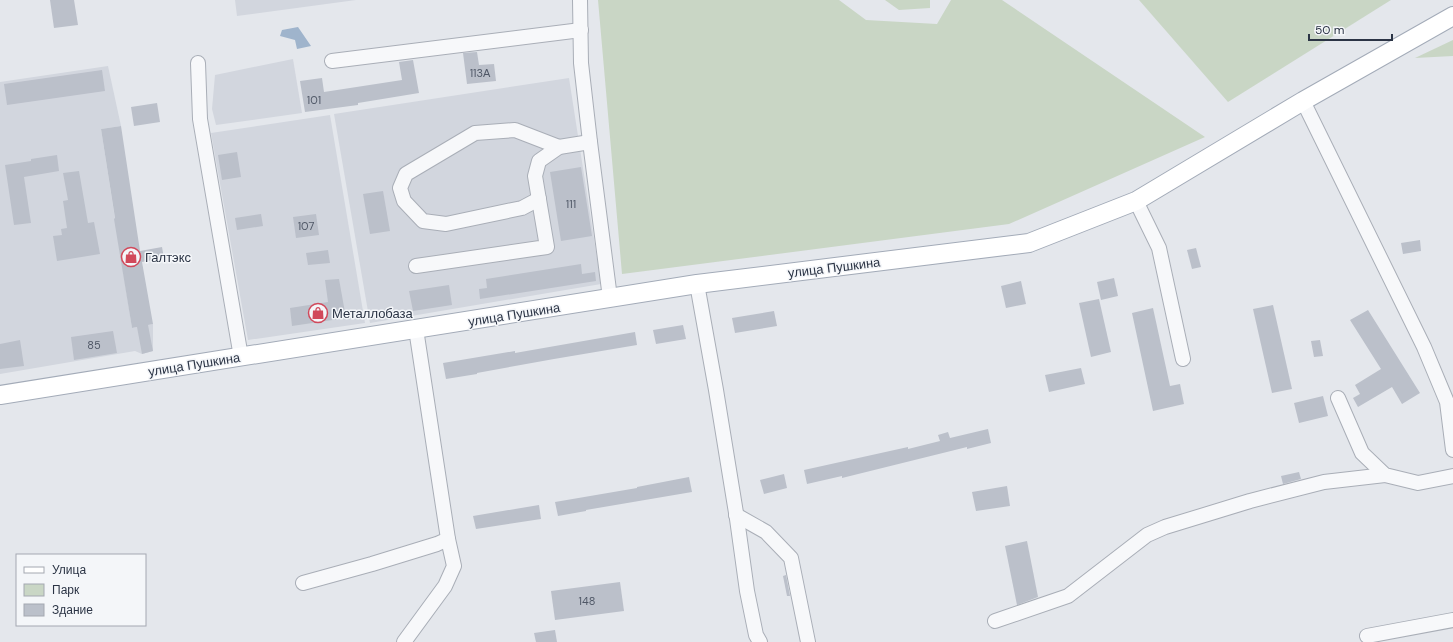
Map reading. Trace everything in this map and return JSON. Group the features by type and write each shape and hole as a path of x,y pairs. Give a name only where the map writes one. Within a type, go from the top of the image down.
{"main road":[{"name":"улица Пушкина","path":"0,395 697,284 1029,243 1136,201 1303,101 1453,16"}],"lane":[{"path":"580,0 581,64 610,298"},
{"path":"332,61 581,30"},
{"path":"198,63 200,119 241,357"},
{"path":"1303,101 1424,347 1447,402 1453,450"},
{"path":"539,199 522,208 446,224 423,221 404,202 400,188 406,174 475,133 514,130 559,147"},
{"path":"416,266 547,247 535,176 539,162 559,147 590,142"},
{"path":"1136,201 1159,248 1183,359"},
{"path":"697,284 736,515 747,591 758,640"},
{"path":"404,642 445,586 454,566 448,539 416,329"},
{"path":"1338,398 1362,453 1385,475"},
{"path":"995,621 1068,596 1146,535 1165,527 1250,501 1324,482 1385,475 1418,483 1453,476"},
{"path":"736,515 766,532 791,558 808,642"},
{"path":"303,583 372,564 437,544 448,539"},
{"path":"1367,636 1453,620"}],"shaded area":[{"path":"235,0 356,0 237,16"},
{"path":"293,59 302,113 216,125 212,109 215,75"},
{"path":"108,66 121,126 101,129 132,328 153,324 153,351 142,354 135,351 0,374 0,82"},
{"path":"569,78 601,284 370,323 334,114"},
{"path":"330,115 365,323 248,340 211,133"}],"green space":[{"path":"598,0 839,0 866,20 937,24 951,0 1002,0 1205,137 1009,224 622,274"},
{"path":"885,0 930,0 930,8 899,10"},
{"path":"1139,0 1391,0 1228,102"},
{"path":"1453,40 1453,56 1415,58"}],"water":[{"path":"298,27 311,46 297,49 295,40 280,36 282,30"}],"building":[{"path":"50,0 74,0 78,25 54,28"},
{"path":"477,52 479,65 494,64 496,81 467,84 463,53"},
{"path":"413,60 419,93 358,103 358,105 305,112 300,81 322,78 324,92 402,80 399,62"},
{"path":"102,70 105,91 7,105 4,84"},
{"path":"157,103 160,122 134,126 131,107"},
{"path":"121,126 140,251 162,247 164,258 142,262 153,324 148,325 153,351 142,354 137,327 132,328 101,129"},
{"path":"237,152 241,177 222,180 218,155"},
{"path":"57,155 59,171 24,177 31,223 14,225 5,165"},
{"path":"581,167 592,236 561,241 550,172"},
{"path":"79,171 88,223 94,222 100,254 57,261 53,236 62,235 61,229 67,228 63,201 68,200 63,173"},
{"path":"383,191 390,231 370,234 363,194"},
{"path":"261,214 263,226 237,230 235,218"},
{"path":"316,214 319,235 296,238 293,217"},
{"path":"1420,240 1421,251 1403,254 1401,243"},
{"path":"1196,248 1201,267 1192,269 1187,250"},
{"path":"328,250 330,263 308,265 306,253"},
{"path":"581,264 582,274 595,272 596,281 480,299 479,289 487,288 486,279"},
{"path":"1114,278 1118,296 1101,300 1097,282"},
{"name":"Металлобаза","path":"339,279 346,318 292,326 290,308 328,302 325,280"},
{"path":"1021,281 1026,304 1006,308 1001,286"},
{"path":"449,285 452,305 413,311 409,291"},
{"path":"1099,299 1111,352 1091,357 1079,303"},
{"path":"1273,305 1292,389 1272,393 1253,309"},
{"path":"1153,308 1170,386 1180,384 1184,404 1153,411 1132,313"},
{"path":"1368,310 1420,393 1402,404 1392,387 1358,407 1353,398 1360,394 1355,385 1381,369 1350,320"},
{"path":"774,311 777,326 735,333 732,318"},
{"path":"683,325 686,339 656,344 653,330"},
{"path":"113,331 117,353 74,360 71,337"},
{"path":"635,332 637,345 446,379 443,363 515,351 515,353"},
{"path":"20,340 24,366 0,369 0,344"},
{"path":"1320,340 1323,356 1314,357 1311,341"},
{"path":"1081,368 1085,384 1049,392 1045,375"},
{"path":"1323,396 1328,416 1299,423 1294,403"},
{"path":"988,429 991,443 967,449 967,447 842,478 842,476 807,484 804,470 940,441 938,435 948,432 950,438"},
{"path":"1299,472 1301,479 1283,484 1281,476"},
{"path":"784,474 787,488 764,494 760,480"},
{"path":"689,477 692,492 558,516 555,502 637,488"},
{"path":"1007,486 1010,506 976,511 972,492"},
{"path":"539,505 541,519 476,529 473,516"},
{"path":"1027,541 1038,597 1017,605 1005,546"},
{"path":"786,575 790,596 787,596 783,576"},
{"path":"620,582 624,611 555,620 551,591"},
{"path":"555,630 557,642 536,642 534,633"}],"place":[{"name":"Галтэкс","path":"131,257"},
{"name":"Металлобаза","path":"318,313"}]}
